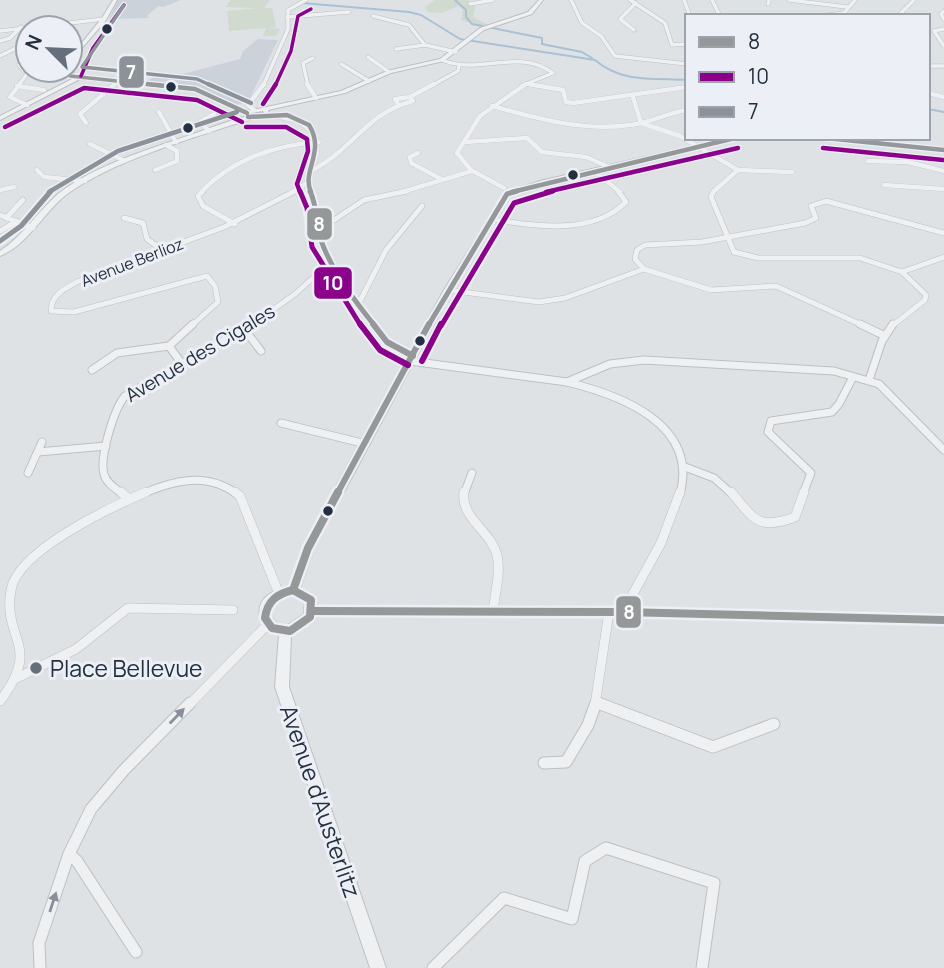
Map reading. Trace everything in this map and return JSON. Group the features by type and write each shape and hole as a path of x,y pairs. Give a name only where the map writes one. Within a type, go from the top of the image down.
{"street":[{"path":"84,43 104,19 115,0"},
{"path":"0,254 20,242 59,197 85,181 123,160 209,131 249,111 268,76 288,29 287,16 291,7 306,0"},
{"path":"470,4 493,0"},
{"path":"266,113 342,92 389,72 442,60 456,52 482,29 525,16 541,0"},
{"path":"571,0 582,23 601,36 615,56 685,64"},
{"path":"630,0 663,19 673,36 672,45 685,44"},
{"path":"789,0 847,7"},
{"path":"837,14 844,13 855,0"},
{"path":"900,14 914,0"},
{"path":"634,30 621,19 636,3"},
{"path":"944,11 941,14 944,19"},
{"path":"287,16 349,12"},
{"path":"373,16 409,25 425,45"},
{"path":"84,21 104,19"},
{"path":"936,36 936,30 944,29"},
{"path":"930,34 936,36 944,46"},
{"path":"396,49 425,45 456,52"},
{"path":"368,57 389,72"},
{"path":"313,58 303,63 306,82 316,98"},
{"path":"442,60 458,66 506,59 545,66 553,73 525,84 492,106 469,129 466,142 457,153 472,171 506,191 516,192 517,189 727,140"},
{"path":"341,64 369,81"},
{"path":"312,171 322,167 398,104 410,103 414,98 410,97 454,75 458,66"},
{"path":"84,76 201,90 235,107 309,124 319,142 307,183 317,205 319,229 332,261 358,305 387,342 412,358 542,381 567,382 606,391 648,413 671,436 685,467 676,503 623,612"},
{"path":"86,123 80,114 121,79"},
{"path":"0,118 64,84"},
{"path":"525,84 558,87 563,90 566,102 571,104 685,87"},
{"path":"11,100 12,91 17,86 44,90"},
{"path":"633,97 641,122 699,146 738,170 792,172"},
{"path":"0,101 11,100 27,106"},
{"path":"492,106 547,120 598,125 641,122 671,111 685,110"},
{"path":"159,112 176,142"},
{"path":"209,131 201,126 200,122 214,114"},
{"path":"466,142 527,138 542,152 586,157 609,167"},
{"path":"864,140 944,149"},
{"path":"235,224 204,206 198,196 208,184 253,155 287,145 319,142"},
{"path":"90,144 123,160"},
{"path":"155,170 177,160 177,151 166,145"},
{"path":"418,153 410,157 411,163 441,179"},
{"path":"867,161 908,162 944,171"},
{"path":"37,170 44,177 85,181"},
{"path":"738,170 716,187 712,197 726,237 740,257 862,258 902,272 926,295 925,300 890,324 883,335 869,380"},
{"path":"319,229 363,200 393,195 472,171"},
{"path":"491,219 536,226 600,220 619,213 626,202 618,190 594,171"},
{"name":"Avenue Berlioz","path":"169,346 215,307 219,297 207,276 197,276 74,312 60,313 49,308 59,292 79,281 235,224 270,207 307,183"},
{"path":"884,185 944,189"},
{"path":"0,190 14,187"},
{"path":"293,590 308,548 506,191"},
{"path":"3,217 23,200"},
{"path":"644,270 635,258 637,250 645,245 702,242 813,221 816,218 811,206 819,201 855,205 883,217 944,233"},
{"path":"358,305 386,250 415,218 422,206"},
{"path":"3,217 33,228"},
{"path":"124,218 142,223 147,240 162,250"},
{"path":"0,231 17,221"},
{"path":"902,272 944,257"},
{"name":"Avenue des Cigales","path":"129,499 107,481 103,473 106,446 119,403 125,396 245,330 295,294 332,261"},
{"path":"449,290 539,302 565,298 644,270 711,290 776,286 883,335"},
{"path":"245,330 261,351"},
{"path":"92,370 97,363 116,353 169,346 182,364"},
{"path":"567,382 610,363 644,360 803,367 879,384 944,450"},
{"path":"685,467 706,473 728,490 746,513 764,526 795,517 811,472 768,432 771,421 781,416 824,416 836,409 853,377"},
{"path":"281,423 366,444"},
{"path":"28,473 42,442"},
{"path":"38,452 106,446"},
{"path":"472,473 463,488 465,510 494,547 498,569 493,611"},
{"path":"0,701 17,678 20,657 18,631 8,597 13,578 26,563 57,541 129,499 187,481 219,481 232,487 240,496 279,594"},
{"path":"293,590 307,595 313,611 305,623 285,631 268,624 264,618 266,606 279,594 293,590"},
{"path":"17,678 52,665 108,627 128,608 233,610"},
{"path":"313,611 623,612 944,620"},
{"path":"544,763 566,762 583,739 598,703 609,612"},
{"path":"40,968 39,943 69,854 91,809 268,624"},
{"name":"Avenue d'Austerlitz","path":"285,631 282,687 378,968"},
{"path":"598,703 713,747 774,724"},
{"path":"433,968 504,898 572,919 585,861 606,848 713,883 702,968"},
{"path":"69,854 77,861 136,952"}],"shaded area":[{"path":"118,0 181,0 163,7 158,6 147,16 150,18 109,19"},
{"path":"231,0 270,0 264,8 272,8 276,27 269,28 280,29 276,36 263,36 266,28 229,31 227,11 258,8 225,7"},
{"path":"435,0 468,0 475,8 473,17 488,25 481,27 461,20 463,10 458,6 441,13 428,12 425,7"},
{"path":"258,39 278,40 248,102 236,105 200,87 147,81 161,73 179,75 240,59 243,51"}],"waterway":[{"path":"455,0 466,10 466,17 472,24 542,38 542,44 582,52 592,58"},
{"path":"302,3 409,12 421,15 460,39 595,60 616,73 627,76 685,80"},
{"path":"930,109 944,112"}],"transit line":[{"name":"10","path":"84,66 93,48 124,5"},
{"name":"7","path":"124,5 113,25 84,60 82,67 197,79 251,103"},
{"name":"10","path":"263,104 287,63 295,39 298,16 311,9"},
{"name":"8","path":"84,77 195,89 247,113"},
{"name":"10","path":"5,127 84,88 197,100 242,122"},
{"name":"7","path":"0,241 21,226 53,188 118,151 237,112"},
{"name":"8","path":"248,117 287,115 309,125 314,134 316,156 307,183 317,205 322,243 358,305 387,342 413,356"},
{"name":"10","path":"246,127 286,127 294,129 307,139 308,151 297,184 307,208 312,247 349,310 380,350 408,365"},
{"name":"8","path":"293,590 308,548 448,290 507,194 540,183 726,140"},
{"name":"8","path":"846,140 944,150"},
{"name":"10","path":"422,361 457,295 514,203 543,193 738,148"},
{"name":"10","path":"823,148 943,160"},
{"name":"8","path":"293,590 311,600 310,617 290,631 272,628 265,618 267,606 277,595 293,590"},
{"name":"8","path":"313,611 623,612 944,620"}],"place":[{"name":"Place Bellevue","path":"36,668"}]}
